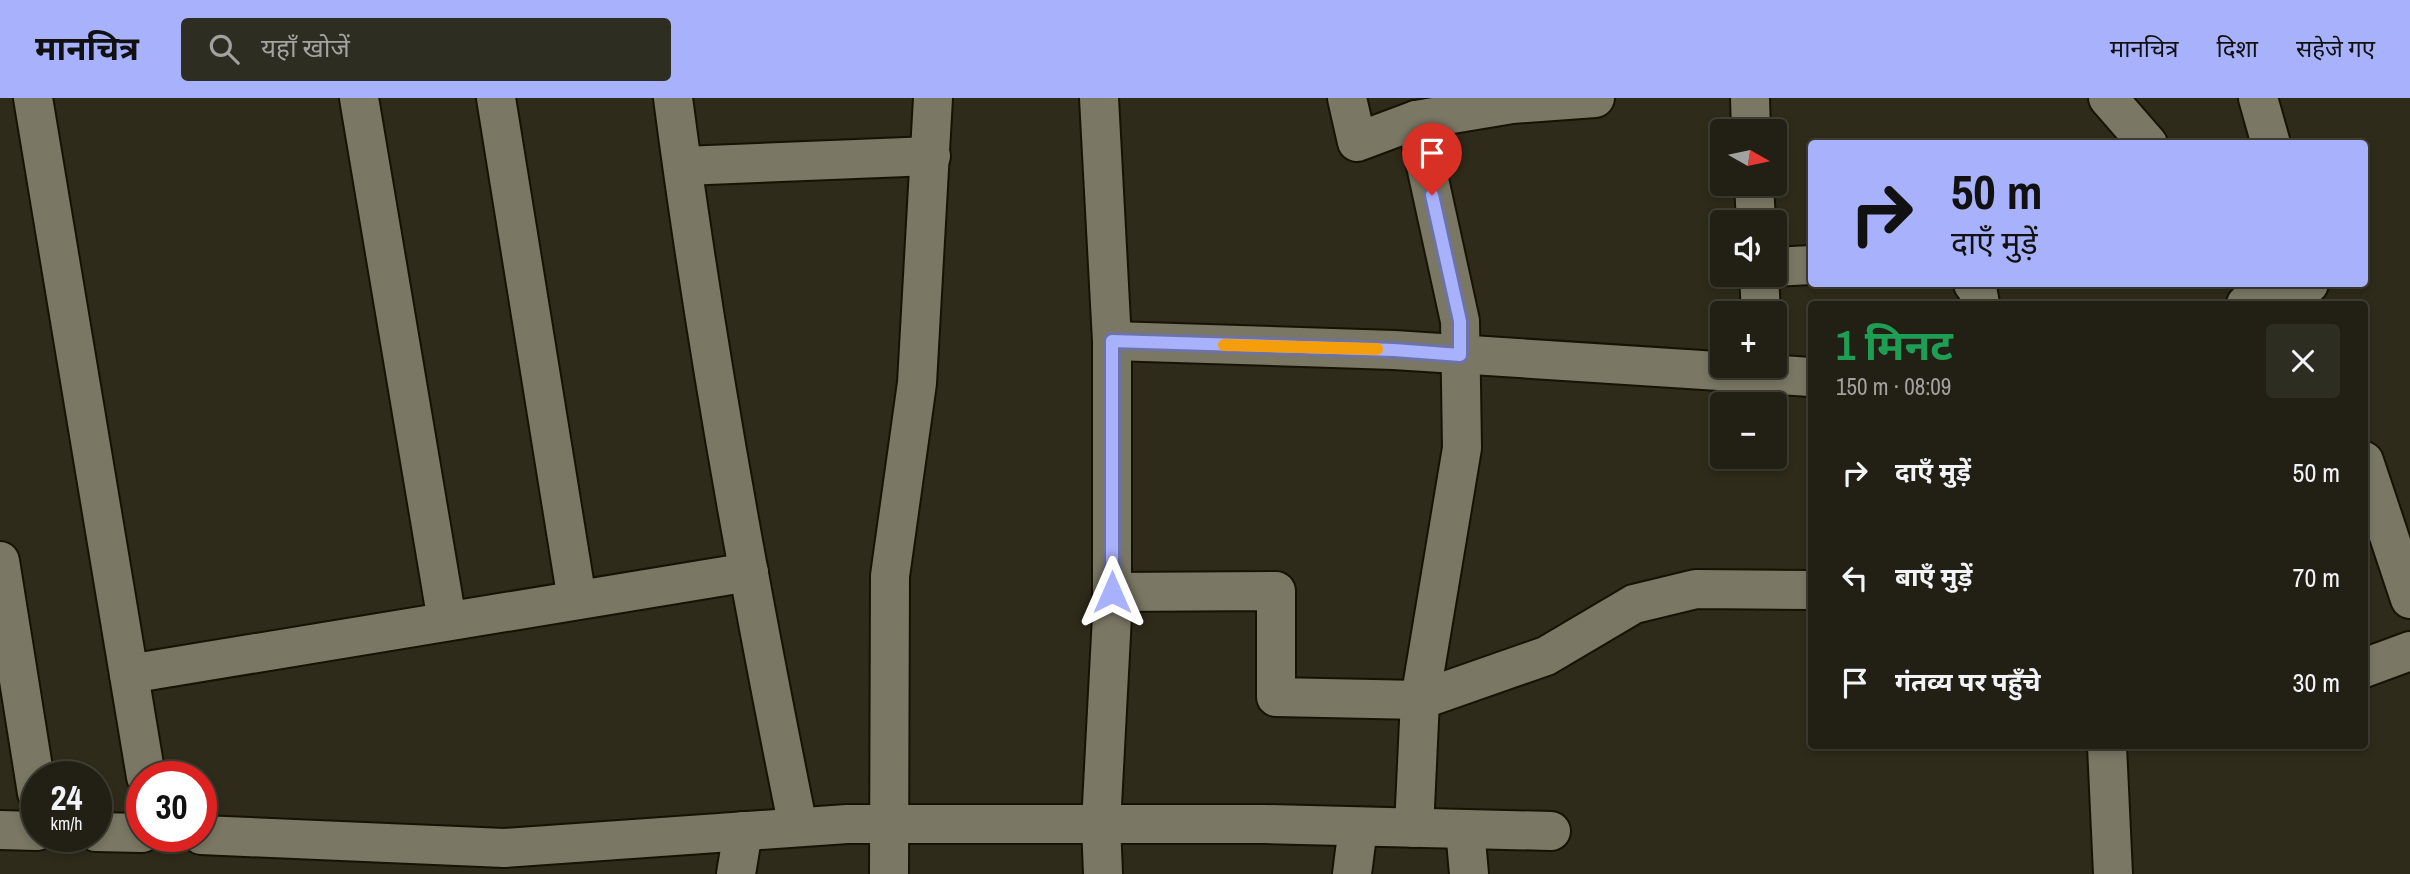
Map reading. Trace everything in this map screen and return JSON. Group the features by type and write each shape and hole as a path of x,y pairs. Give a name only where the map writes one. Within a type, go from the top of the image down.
{"street":[{"path":"33,98 143,761"},
{"path":"359,98 447,621"},
{"path":"496,98 577,600"},
{"path":"673,98 718,401 798,827"},
{"path":"889,874 890,576 917,383 933,98"},
{"path":"1099,98 1112,341 1112,592 1101,824 1102,874"},
{"path":"1347,98 1357,142 1416,120 1512,104 1595,98"},
{"path":"1750,98 1751,119"},
{"path":"2108,98 2145,140"},
{"path":"2259,98 2270,140"},
{"path":"1414,828 1420,700 1462,448 1460,321 1416,120"},
{"path":"683,166 931,156"},
{"path":"1787,266 1808,265"},
{"path":"2256,301 2300,287"},
{"path":"1112,341 1394,350 1710,367"},
{"path":"1787,373 1808,376"},
{"path":"2368,468 2398,522 2410,599"},
{"path":"0,561 32,761"},
{"path":"129,674 749,572"},
{"path":"1112,592 1276,591 1276,697 1420,700 1546,656 1634,604 1696,589 1808,590"},
{"path":"2368,667 2410,651"},
{"path":"2107,749 2113,874"},
{"path":"217,836 504,848 848,824 1101,824 1551,831"},
{"path":"1352,874 1358,827"},
{"path":"1465,829 1469,874"},
{"path":"0,830 21,831"},
{"path":"736,874 743,831"}],"slow traffic":[{"path":"1224,345 1377,349"}],"route":[{"path":"1112,592 1112,341 1394,350 1460,355 1460,321 1432,195"}]}
